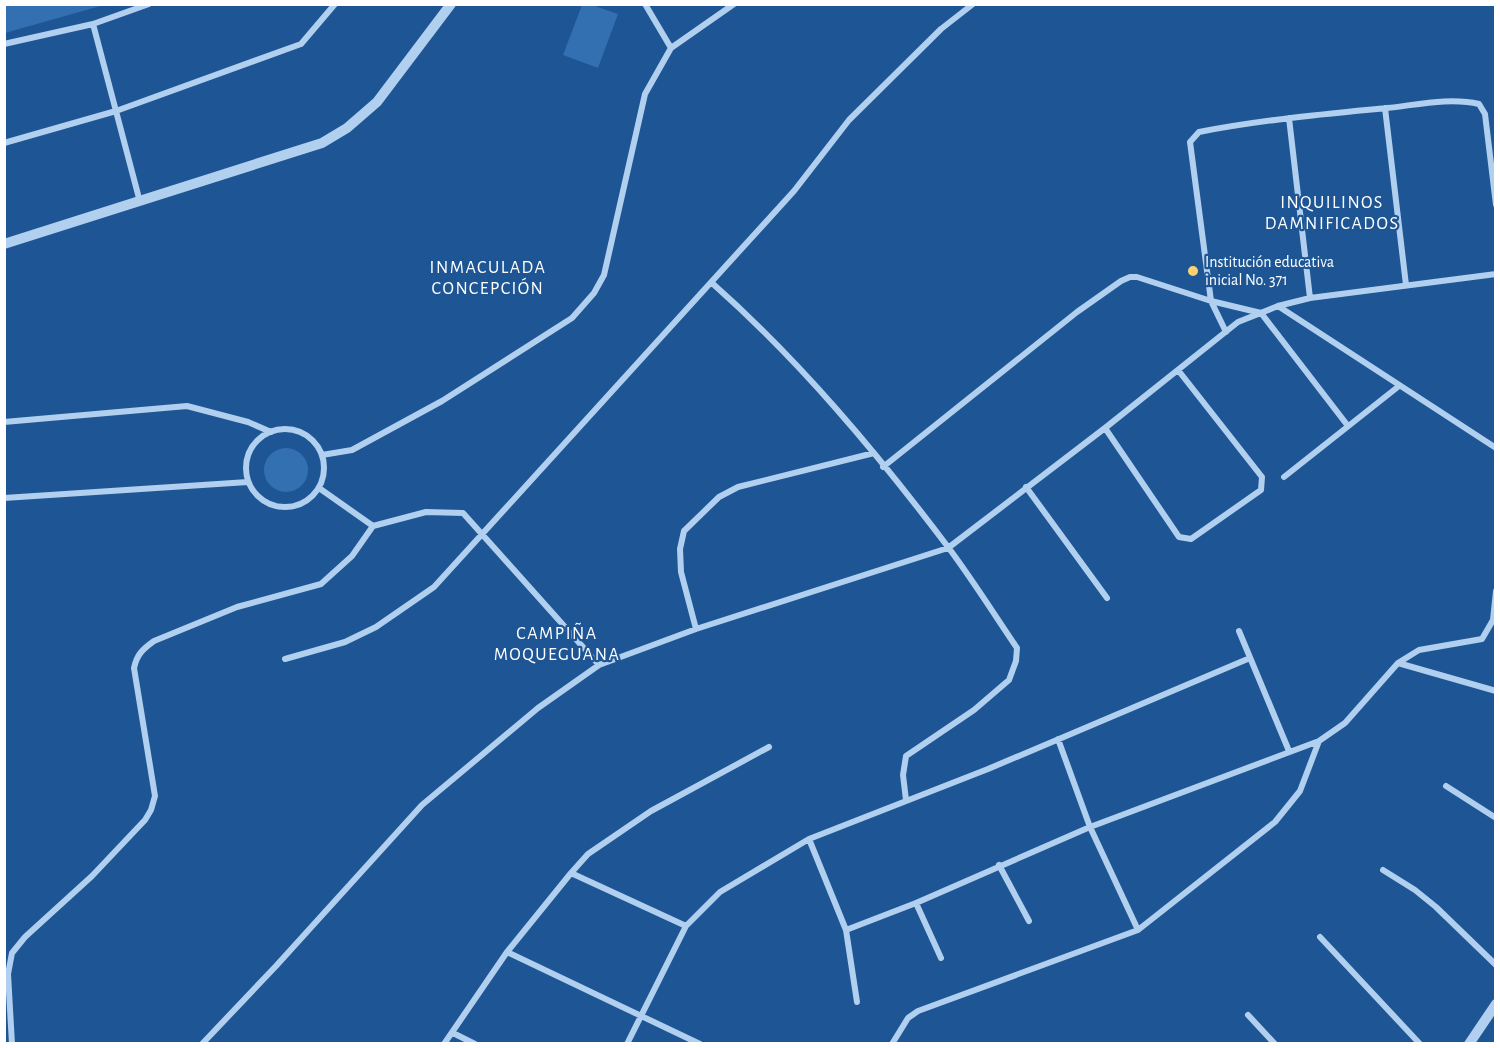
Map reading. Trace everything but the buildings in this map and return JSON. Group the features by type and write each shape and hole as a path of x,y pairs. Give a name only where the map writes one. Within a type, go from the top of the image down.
{"street":[{"path":"4,44 93,24 149,4"},
{"path":"4,143 116,111 301,44 335,4"},
{"path":"4,244 322,143 347,128 377,102 451,4"},
{"path":"645,4 671,48"},
{"path":"322,455 351,450 442,401 572,318 594,293 604,275 645,94 671,48 734,4"},
{"path":"285,659 345,642 376,627 434,587 794,191 849,120 941,29 973,4"},
{"path":"93,24 140,202"},
{"path":"1226,332 1211,301 1190,142 1199,132 1289,118 1467,101 1479,104 1485,114 1496,205"},
{"path":"1385,108 1406,285"},
{"path":"1289,118 1310,298"},
{"path":"202,1044 422,806 538,708 599,665 696,629 948,548 1105,428 1238,322 1278,306 1310,298 1496,274"},
{"path":"883,466 1077,312 1130,277 1137,277 1211,301 1261,313 1347,426"},
{"path":"712,283 758,324 874,453 948,548 1017,648 1016,661 1009,680 974,710 906,756 903,775 906,800"},
{"path":"1278,306 1496,448"},
{"path":"1105,428 1179,537 1191,539 1261,490 1262,477 1178,370"},
{"path":"1284,477 1399,386"},
{"path":"4,422 187,406 248,422 271,432"},
{"path":"283,429 296,430 308,436 317,445 322,455 324,477 311,498 300,505 275,506 254,493 248,482 246,469 249,453 260,439 271,432 283,429"},
{"path":"696,629 681,572 680,549 684,531 719,497 738,488 874,453"},
{"path":"4,498 248,482"},
{"path":"1026,487 1107,598"},
{"path":"319,488 373,526"},
{"path":"12,1044 8,974 12,953 25,937 92,876 151,810 155,796 134,668 136,657 154,641 237,608 321,584 352,556 373,526 426,512 463,513 599,665"},
{"path":"846,930 916,903 1090,827 1319,741 1345,723 1398,663 1419,650 1482,639 1492,620 1496,591"},
{"path":"1239,631 1289,751"},
{"path":"627,1044 686,926 720,892 809,839 1058,739 1250,658"},
{"path":"1398,663 1496,691"},
{"path":"1058,739 1090,827 1138,930"},
{"path":"892,1044 908,1018 918,1011 1138,930 1275,822 1300,791 1319,741"},
{"path":"444,1044 507,952 588,854 651,812 770,747"},
{"path":"1446,786 1496,818"},
{"path":"809,839 846,930 858,1002"},
{"path":"999,866 1029,921"},
{"path":"1383,870 1415,890 1496,965"},
{"path":"571,873 686,926"},
{"path":"916,903 941,958"},
{"path":"1320,938 1420,1044"},
{"path":"507,952 700,1044"},
{"path":"1469,1044 1496,1004"},
{"path":"1248,1015 1275,1044"},
{"path":"453,1033 475,1044"}],"shaded area":[{"path":"5,4 104,4 104,5 5,33"},
{"path":"582,5 592,5 618,14 598,68 563,55"},
{"path":"286,448 302,454 308,470 302,486 286,492 270,486 264,470 270,454"}],"place":[{"name":"Institución educativa inicial No. 371","path":"1193,271"}],"district":[{"name":"INQUILINOS DAMNIFICADOS","path":"1332,213"},
{"name":"INMACULADA CONCEPCIÓN","path":"488,278"},
{"name":"CAMPIÑA MOQUEGUANA","path":"557,644"}]}
